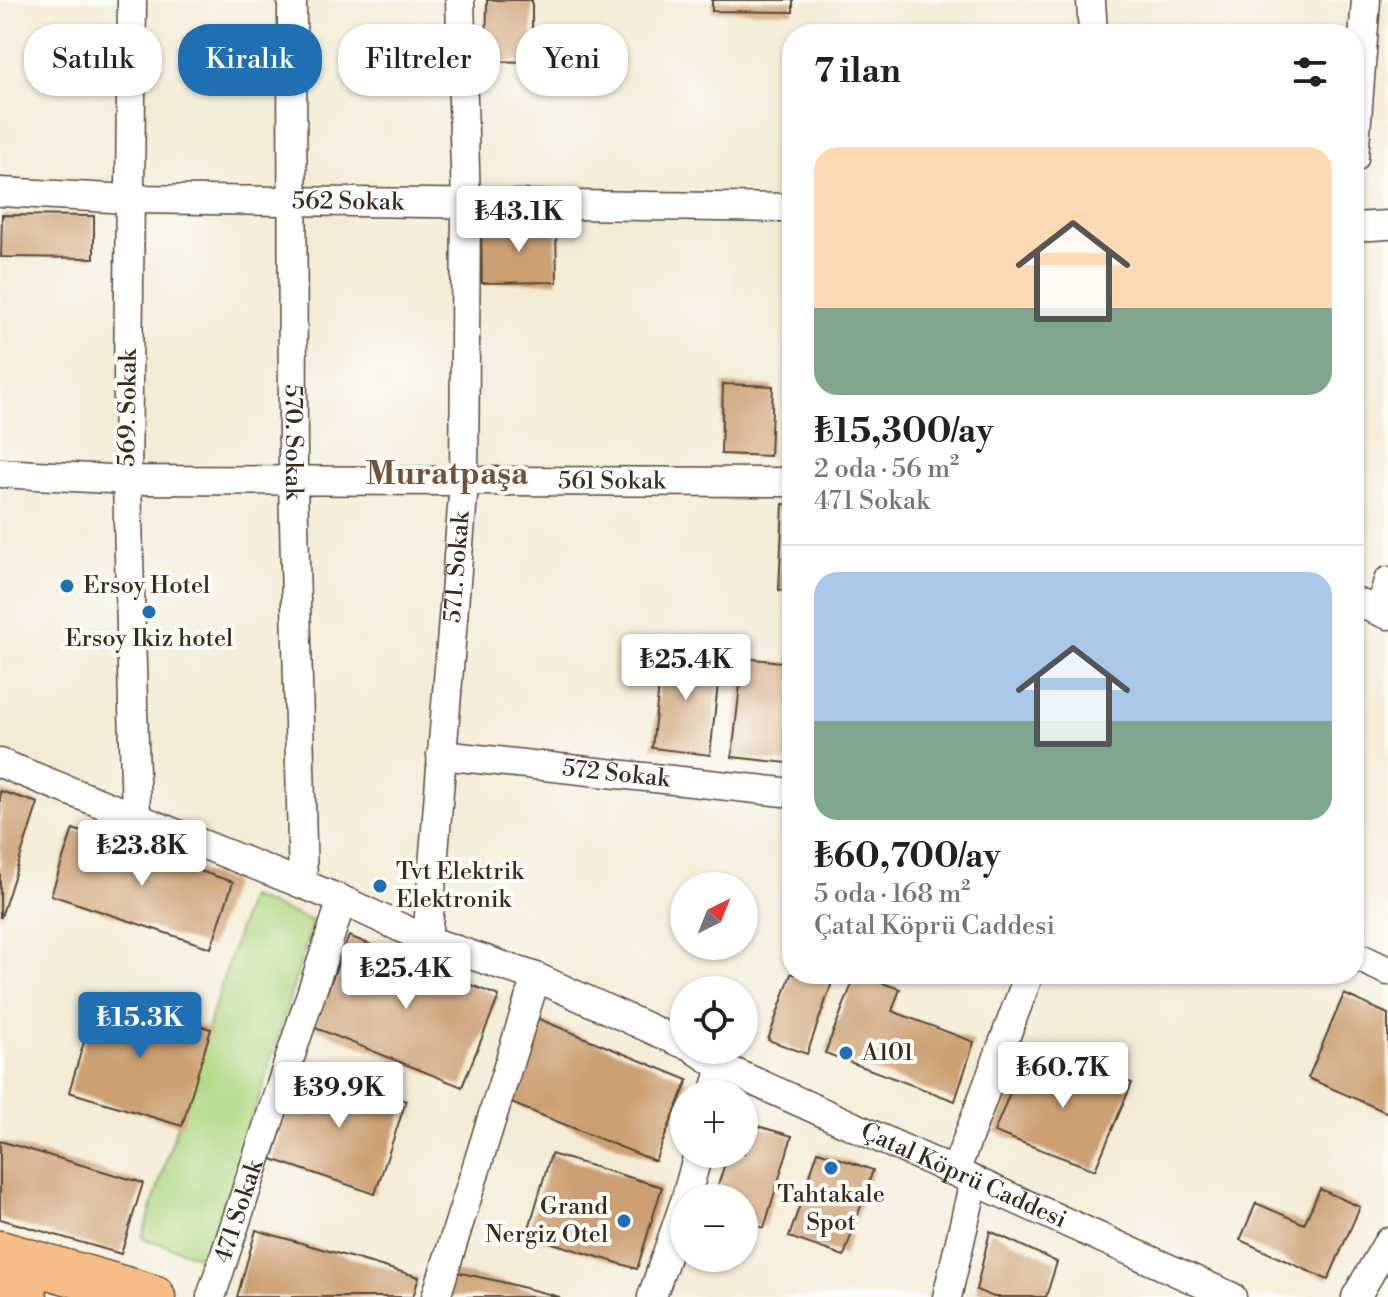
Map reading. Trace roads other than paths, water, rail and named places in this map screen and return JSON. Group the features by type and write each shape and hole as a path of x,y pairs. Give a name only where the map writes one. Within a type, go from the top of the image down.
{"main road":[{"path":"0,1253 153,1297"},
{"path":"0,1290 25,1297"}],"street":[{"name":"569. Sokak","path":"132,0 127,480 136,816"},
{"name":"570. Sokak","path":"292,0 290,201 293,482 303,884"},
{"name":"571. Sokak","path":"427,940 464,483 466,203 460,0"},
{"path":"1091,0 1092,24"},
{"path":"1364,26 1366,0"},
{"name":"562 Sokak","path":"0,192 130,199 782,208"},
{"path":"1364,226 1388,225"},
{"name":"561 Sokak","path":"0,473 127,480 293,482 782,482"},
{"path":"1374,609 1388,581"},
{"name":"572 Sokak","path":"441,755 782,792"},
{"path":"0,763 342,900 427,940 536,977 670,1038"},
{"name":"471 Sokak","path":"211,1297 342,900"},
{"path":"1364,960 1388,971"},
{"path":"436,1297 536,977"},
{"path":"947,1297 964,1176 1026,984"},
{"name":"Çatal Köprü Caddesi","path":"717,1064 1232,1297"},
{"path":"718,1080 722,1067"},
{"path":"1356,1297 1388,1242"},
{"path":"652,1297 670,1245"}],"place":[{"name":"Ersoy Hotel","path":"67,586"},
{"name":"Ersoy Ikiz hotel","path":"149,612"},
{"name":"Tvt Elektrik Elektronik","path":"380,886"},
{"name":"A101","path":"846,1053"},
{"name":"Tahtakale Spot","path":"831,1168"},
{"name":"Grand Nergiz Otel","path":"624,1221"}],"district":[{"name":"Muratpaşa","path":"447,474"}]}
